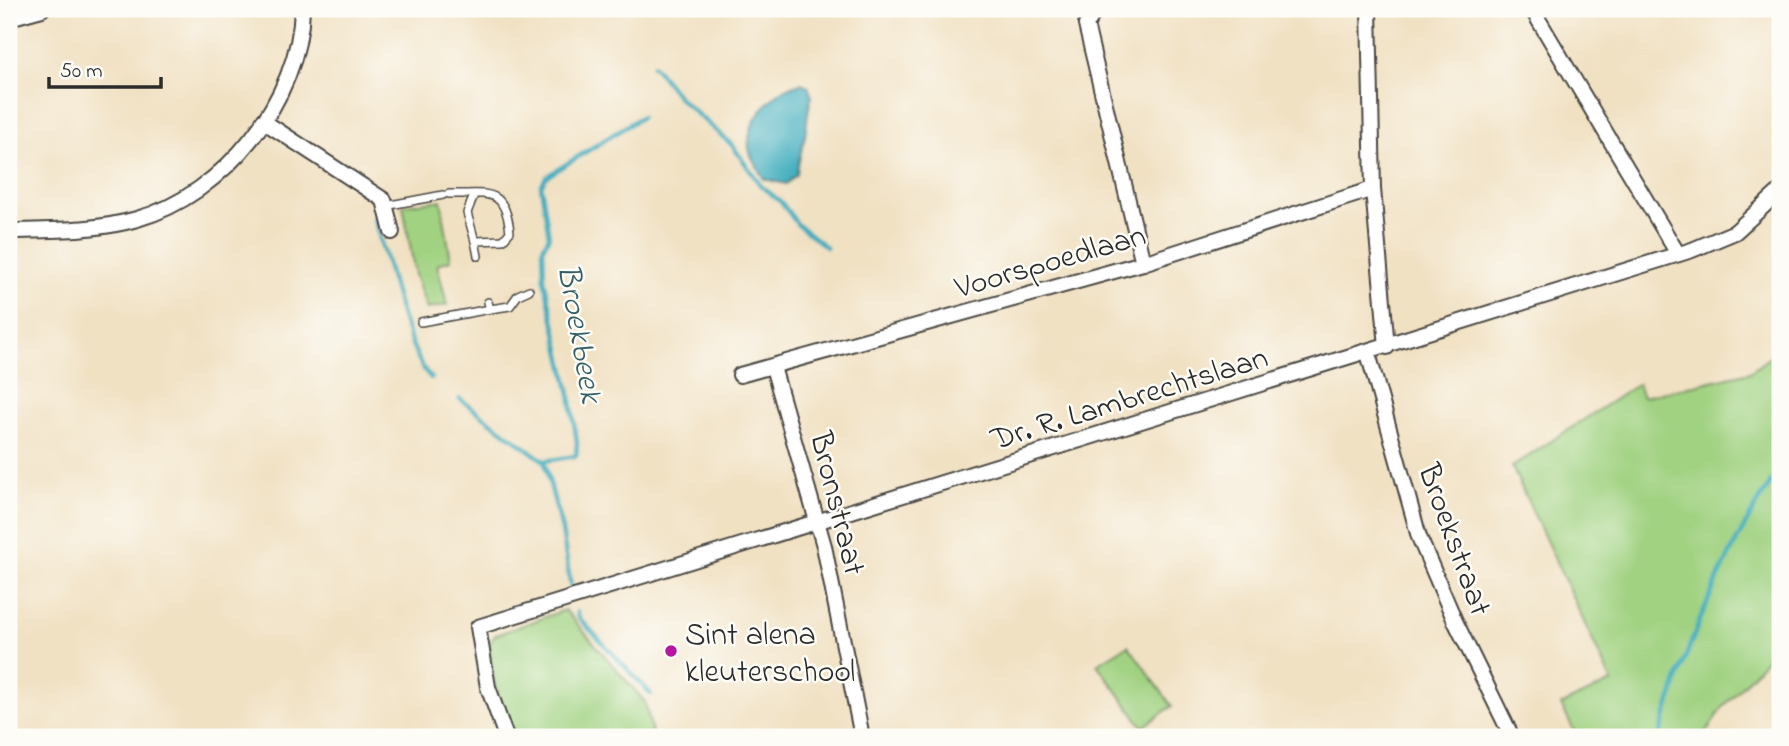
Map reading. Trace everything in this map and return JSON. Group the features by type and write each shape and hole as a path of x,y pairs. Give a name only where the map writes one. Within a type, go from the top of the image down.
{"street":[{"path":"9,18 43,9"},
{"path":"9,231 119,224 151,215 177,203 219,173 263,121 284,82 302,38 302,9"},
{"path":"1369,9 1373,189 1387,347"},
{"path":"1532,9 1678,254"},
{"path":"1100,10 1086,25 1143,263"},
{"path":"263,121 384,200 392,232"},
{"name":"Voorspoedlaan","path":"740,376 1143,263 1373,189"},
{"name":"Dr. R. Lambrechtslaan","path":"506,737 485,676 478,627 1387,347 1678,254 1735,232 1780,191"},
{"name":"Broekstraat","path":"1367,353 1419,537 1455,621 1511,737"},
{"name":"Bronstraat","path":"773,367 819,523 862,737"}],"lane":[{"path":"385,206 446,195 492,194 501,200 508,212 510,232 503,240 475,241"},
{"path":"474,195 467,213 478,256"},
{"path":"421,322 489,305 510,306 518,295 529,290"}],"green space":[{"path":"441,200 451,260 437,264 447,305 427,309 415,275 403,205"},
{"path":"1780,349 1780,644 1723,707 1703,737 1577,737 1561,705 1612,682 1512,467 1638,384 1643,397 1750,372"},
{"path":"565,610 645,702 653,737 513,737 494,681 489,644 495,635"},
{"path":"1128,645 1172,706 1143,727 1097,664"}],"water":[{"path":"801,83 808,86 812,97 797,174 786,184 764,179 749,149 752,127 772,99 791,86"}],"waterway":[{"name":"Broekbeek","path":"653,65 680,99 732,145 761,186 781,202 798,225 826,247"},
{"name":"Broekbeek","path":"544,461 576,456 577,443 570,394 544,279 543,248 549,236 541,186 546,177 641,117"},
{"name":"Broekbeek","path":"374,219 406,327 422,366 431,378"},
{"name":"Broekbeek","path":"460,399 544,461 562,530 571,588"},
{"path":"1659,737 1709,598 1741,532 1780,469"},
{"name":"Broekbeek","path":"577,612 579,618 651,694"}],"place":[{"name":"Sint alena kleuterschool","path":"671,651"}]}
